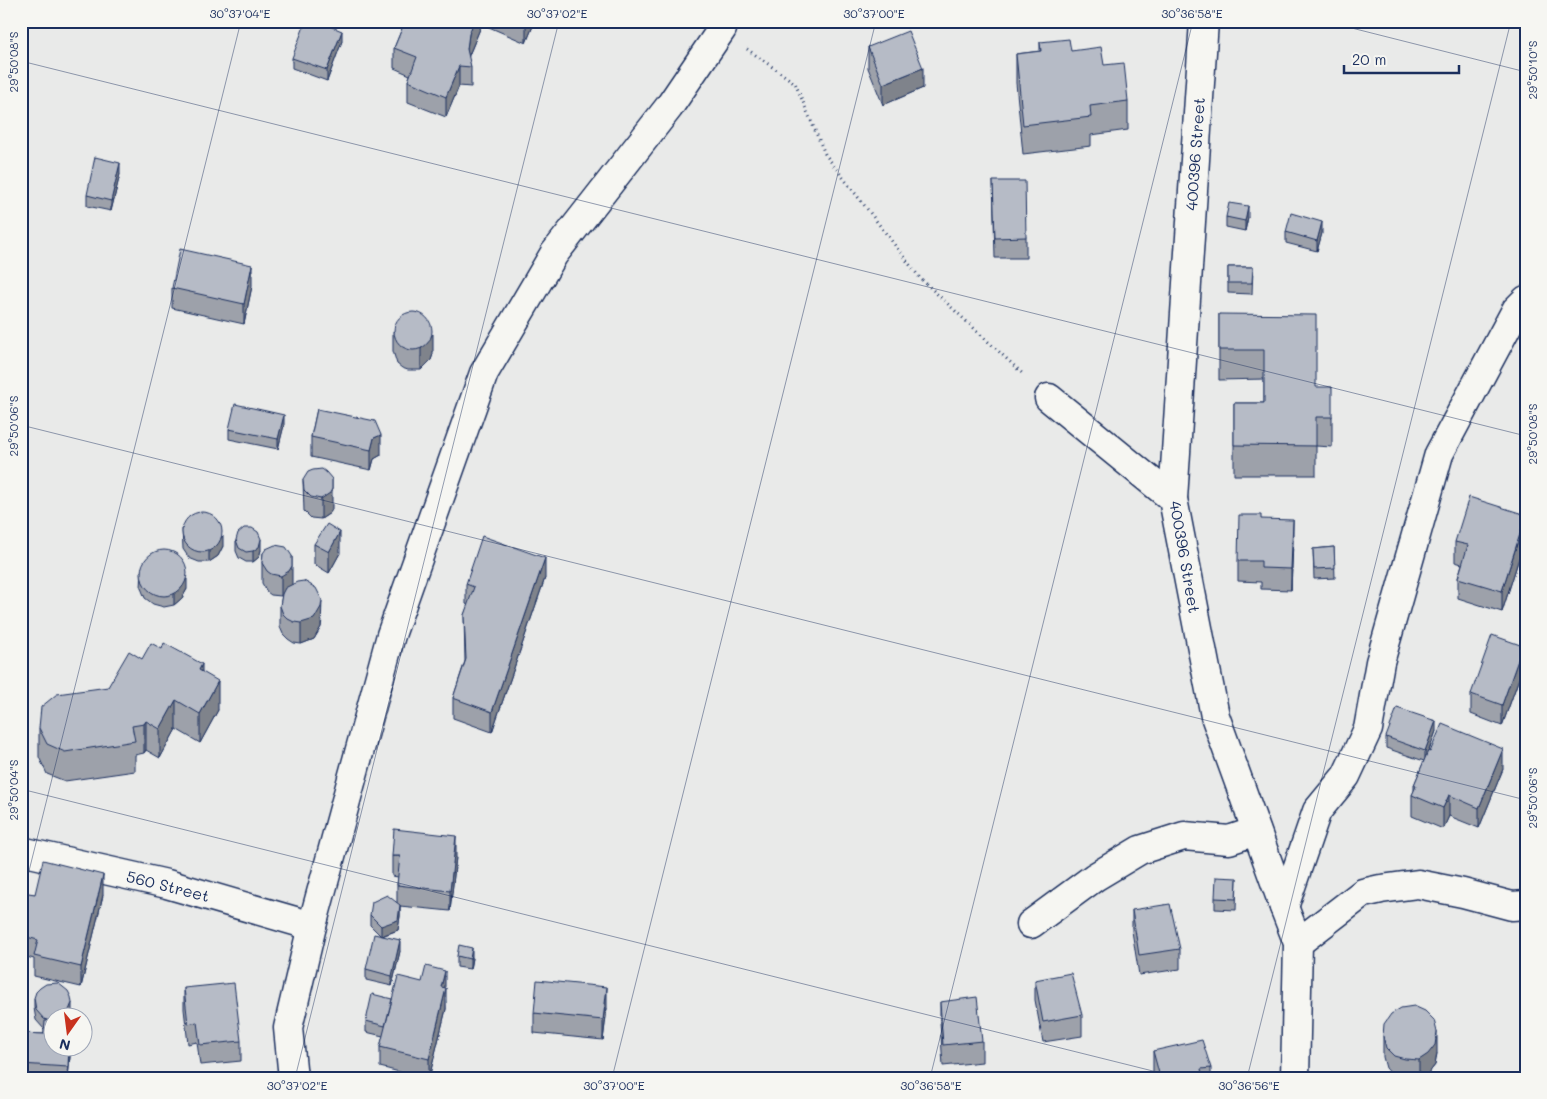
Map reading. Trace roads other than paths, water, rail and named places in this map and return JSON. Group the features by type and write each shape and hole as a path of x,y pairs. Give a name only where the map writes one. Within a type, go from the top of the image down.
{"street":[{"path":"293,1078 288,1028 312,926 391,635 484,374 554,254 669,106 722,29 724,21"},
{"name":"400396 Street","path":"1204,21 1173,499 1215,716 1298,943 1295,1078"},
{"path":"1284,907 1318,811 1346,776 1368,729 1380,662 1438,454 1516,310 1526,300"},
{"path":"1049,398 1173,499"},
{"path":"1031,924 1095,877 1140,850 1184,836 1229,840 1256,831"},
{"name":"560 Street","path":"21,851 167,884 312,926"},
{"path":"1298,943 1363,893 1381,889 1418,884 1512,906 1526,905"}]}
